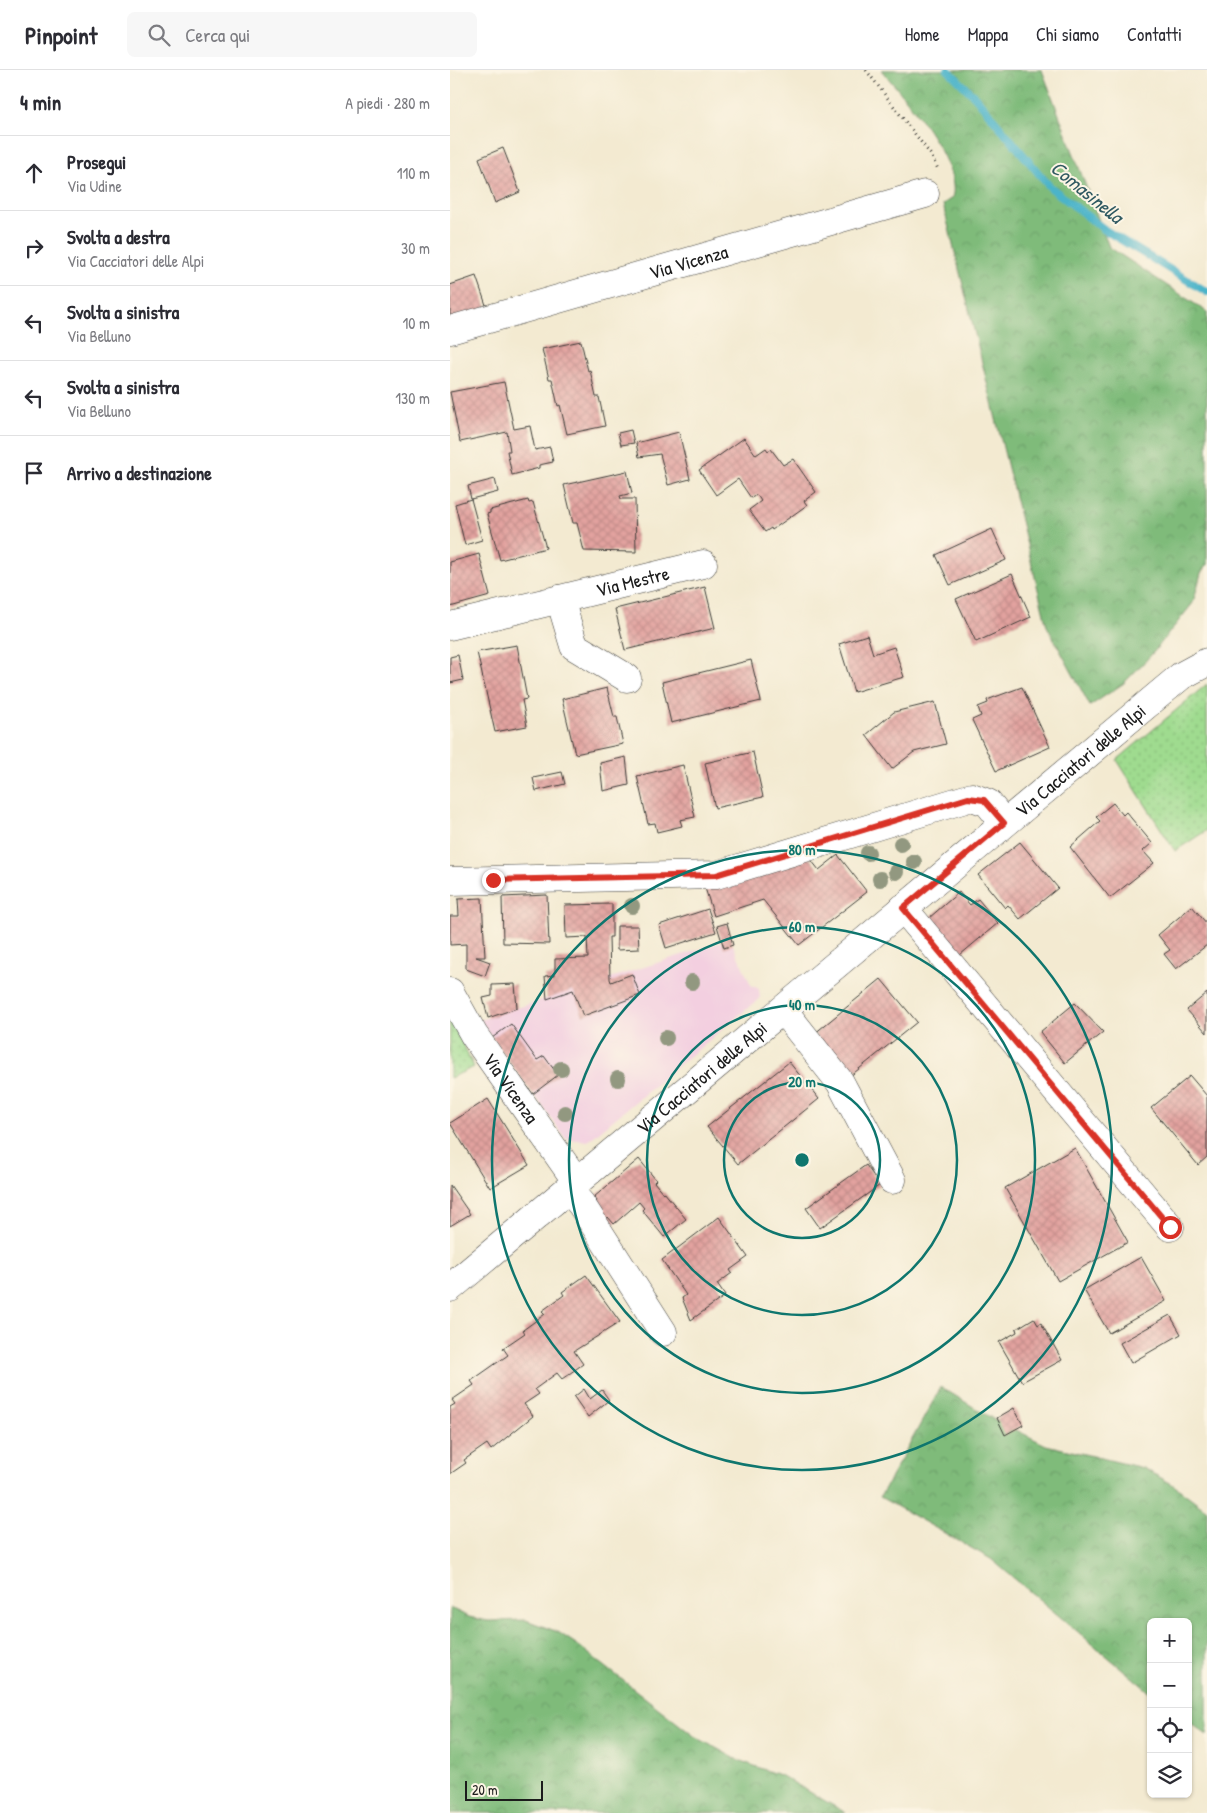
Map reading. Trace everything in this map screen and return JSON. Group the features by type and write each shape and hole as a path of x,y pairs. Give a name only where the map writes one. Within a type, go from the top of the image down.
{"street":[{"name":"Via Vicenza","path":"450,330 925,194"},
{"name":"Via Mestre","path":"450,626 703,564"},
{"path":"560,599 574,646 628,678"},
{"name":"Via Cacciatori delle Alpi","path":"1181,676 1207,640"},
{"name":"Via Cacciatori delle Alpi","path":"450,1288 1181,676 1207,662"},
{"path":"450,881 716,875 972,797 988,803 1004,823"},
{"path":"903,908 1170,1227"},
{"name":"Via Vicenza","path":"450,992 474,1035 573,1185 581,1204 662,1332"},
{"path":"782,1010 840,1082 892,1180"}],"path":[{"path":"866,70 937,165 940,173 938,186 925,194"}],"shaded area":[{"path":"722,942 724,947 733,945 751,985 759,989 760,998 588,1141 566,1139 480,1020"}],"green space":[{"path":"881,70 1042,70 1109,247 1207,312 1207,564 1201,573 1193,603 1153,653 1124,683 1090,706 1047,626 943,204 952,198 953,184 948,168 940,150 916,112"},
{"path":"1207,684 1207,830 1175,851 1117,760"},
{"path":"450,1017 474,1067 450,1078"},
{"path":"941,1387 988,1416 1046,1445 1143,1468 1172,1484 1207,1510 1207,1735 1192,1724 1192,1618 1147,1618 1147,1690 991,1559 880,1497"},
{"path":"450,1608 469,1617 488,1621 526,1620 558,1632 579,1646 694,1736 738,1760 782,1776 846,1813 450,1813"}],"building":[{"path":"503,148 520,192 495,203 479,158"},
{"path":"476,276 487,308 450,320 450,285"},
{"path":"581,341 596,397 599,397 605,426 567,434 552,379 549,379 542,349"},
{"path":"504,382 514,429 530,426 535,450 550,447 553,462 512,475 507,451 510,451 507,432 460,442 450,392"},
{"path":"631,430 634,443 621,445 618,433"},
{"path":"679,432 690,479 668,485 660,454 639,457 636,443"},
{"path":"744,438 756,455 766,448 768,451 771,449 783,465 793,459 816,492 804,501 807,505 772,530 771,528 765,532 749,510 761,501 757,495 751,498 738,479 716,495 699,470"},
{"path":"627,471 632,493 620,496 621,499 635,499 636,552 584,551 577,523 573,523 564,485"},
{"path":"495,479 498,492 471,499 468,486"},
{"path":"471,499 482,540 465,545 455,504"},
{"path":"528,500 529,503 533,502 546,548 500,560 487,514 490,513 490,510"},
{"path":"992,529 1006,560 950,585 936,555"},
{"path":"479,554 490,596 450,607 450,562"},
{"path":"1012,574 1031,617 976,642 956,599"},
{"path":"705,587 715,628 625,650 615,609"},
{"path":"867,635 873,654 894,647 904,677 854,692 839,644"},
{"path":"517,645 527,699 522,700 527,726 495,732 477,652"},
{"path":"458,655 463,680 450,683 450,657"},
{"path":"751,660 761,701 671,723 662,682"},
{"path":"1022,687 1050,747 996,771 972,720 981,716 978,707 988,703 987,700"},
{"path":"607,688 614,717 617,717 623,744 575,754 562,699"},
{"path":"935,702 946,744 914,752 892,769 866,735 894,712"},
{"path":"753,752 763,797 715,808 705,763"},
{"path":"626,757 629,785 603,791 600,763"},
{"path":"683,765 695,817 680,820 682,826 657,832 655,823 648,824 637,776"},
{"path":"562,772 565,784 536,791 533,778"},
{"path":"1113,803 1123,815 1126,812 1152,843 1143,851 1154,863 1110,898 1070,847 1100,821 1096,817"},
{"path":"1020,842 1058,888 1020,919 1008,905 1005,908 978,875"},
{"path":"838,855 867,892 799,945 763,900 714,916 705,888 808,856 819,870"},
{"path":"959,892 970,905 978,899 998,923 960,955 929,918"},
{"path":"547,895 549,944 503,943 502,897"},
{"path":"482,898 485,957 476,957 490,962 485,976 466,969 466,944 450,945 450,916 459,916 458,899"},
{"path":"612,904 612,937 609,937 610,979 611,982 632,974 640,995 583,1016 573,990 547,999 545,976 555,975 555,959 588,958 587,937 566,938 565,905"},
{"path":"1192,906 1207,924 1207,945 1176,969 1164,954 1170,950 1158,935"},
{"path":"708,909 716,932 666,948 659,925"},
{"path":"727,923 733,945 724,948 717,926"},
{"path":"617,926 638,926 639,949 617,950"},
{"path":"881,979 917,1022 849,1077 814,1034"},
{"path":"515,984 517,1008 488,1018 483,998 492,996 492,985"},
{"path":"1207,993 1207,1033 1187,1010"},
{"path":"1075,1003 1103,1032 1065,1063 1040,1032"},
{"path":"511,1024 537,1060 544,1056 558,1075 533,1094 492,1038"},
{"path":"789,1062 819,1099 738,1164 707,1127"},
{"path":"1190,1076 1207,1096 1207,1157 1198,1165 1151,1108"},
{"path":"488,1099 529,1165 490,1188 450,1123"},
{"path":"1075,1148 1128,1242 1058,1281 1005,1188"},
{"path":"639,1159 656,1180 654,1182 686,1219 664,1237 642,1210 644,1208 639,1202 614,1224 608,1217 603,1221 592,1205 597,1201 594,1197"},
{"path":"866,1165 880,1185 820,1228 806,1208"},
{"path":"450,1185 470,1214 450,1226"},
{"path":"719,1217 748,1257 730,1270 732,1273 717,1284 725,1296 691,1320 682,1298 686,1295 662,1260"},
{"path":"1141,1257 1166,1301 1109,1333 1084,1290"},
{"path":"586,1275 620,1322 574,1351 583,1364 562,1379 557,1373 535,1389 539,1394 524,1404 533,1416 491,1450 487,1444 464,1460 466,1463 450,1474 450,1407 455,1404 452,1400 474,1385 471,1381 508,1355 503,1348 525,1333 523,1330 545,1314 542,1311 564,1295 562,1292"},
{"path":"1170,1315 1181,1334 1131,1363 1120,1343"},
{"path":"1034,1318 1038,1325 1041,1323 1062,1360 1022,1382 999,1342 1017,1332 1016,1329"},
{"path":"584,1389 590,1399 602,1390 609,1400 588,1417 574,1397"},
{"path":"1014,1408 1023,1425 1005,1435 997,1418"}],"waterway":[{"name":"Comasinella","path":"948,70 976,98 1050,187 1105,230 1207,292"}],"route":[{"path":"493,880 716,875 968,798 981,798 991,806 1004,823 903,908 1170,1227"}]}
